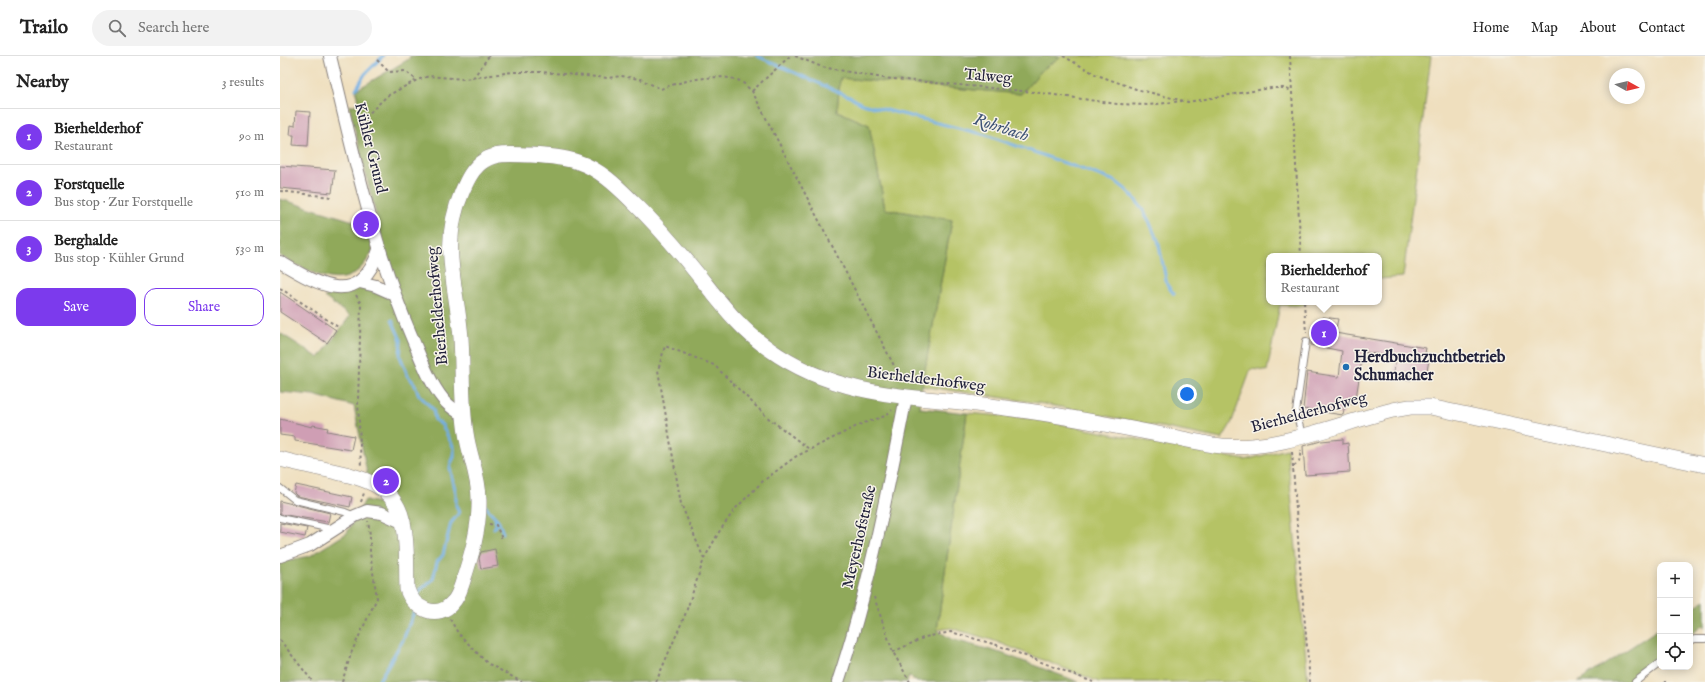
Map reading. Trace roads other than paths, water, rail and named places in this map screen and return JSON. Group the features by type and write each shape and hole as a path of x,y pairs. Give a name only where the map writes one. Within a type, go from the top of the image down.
{"street":[{"name":"Kühler Grund","path":"330,56 379,250 394,294 418,351 438,393 446,403 464,416"},
{"name":"Bierhelderhofweg","path":"404,523 407,589 409,596 414,603 425,610 438,611 447,608 455,600 460,591 478,523 478,485 467,437 464,416 460,334 450,252 451,232 459,198 471,174 478,166 488,159 505,155 558,157 576,161 594,169 618,187 646,214 673,244 734,319 768,349 792,365 810,374 834,383 864,391 906,398 966,403 1035,412 1220,446 1248,447 1298,440 1393,410 1410,407 1430,408 1705,465"},
{"path":"358,288 372,268 379,250"},
{"path":"280,262 313,280 331,287 345,286 358,288 376,286 394,294"},
{"name":"Meyerhofstraße","path":"838,682 866,586 881,524 906,398"},
{"path":"280,459 357,476 374,483 385,490 393,499 400,511 404,523"},
{"path":"280,556 305,548 359,514 376,512 404,523"}],"lane":[{"path":"1298,440 1296,412 1306,341"},
{"path":"280,488 295,500 359,514"},
{"path":"280,518 335,530"},
{"path":"1693,640 1705,639"},
{"path":"1635,682 1657,665"}],"waterway":[{"path":"356,89 365,74 383,56"},
{"name":"Rohrbach","path":"757,56 850,97 862,104 986,135 1115,181 1125,189 1142,208 1158,240 1167,285 1174,294"},
{"path":"392,320 401,340 400,356 408,376 414,383 419,395 433,409 435,420 442,425 454,448 454,457 450,468 456,493 456,505 459,513 451,523 443,555 437,562 433,579 420,590 418,598"},
{"path":"485,506 498,520 503,533"},
{"path":"494,528 496,525 495,518"},
{"path":"378,682 403,640 414,612"}],"place":[{"name":"Berghalde","path":"366,224"},
{"name":"Bierhelderhof","path":"1324,333"},
{"name":"Herdbuchzuchtbetrieb Schumacher","path":"1346,367"},
{"name":"Forstquelle","path":"386,481"}]}
